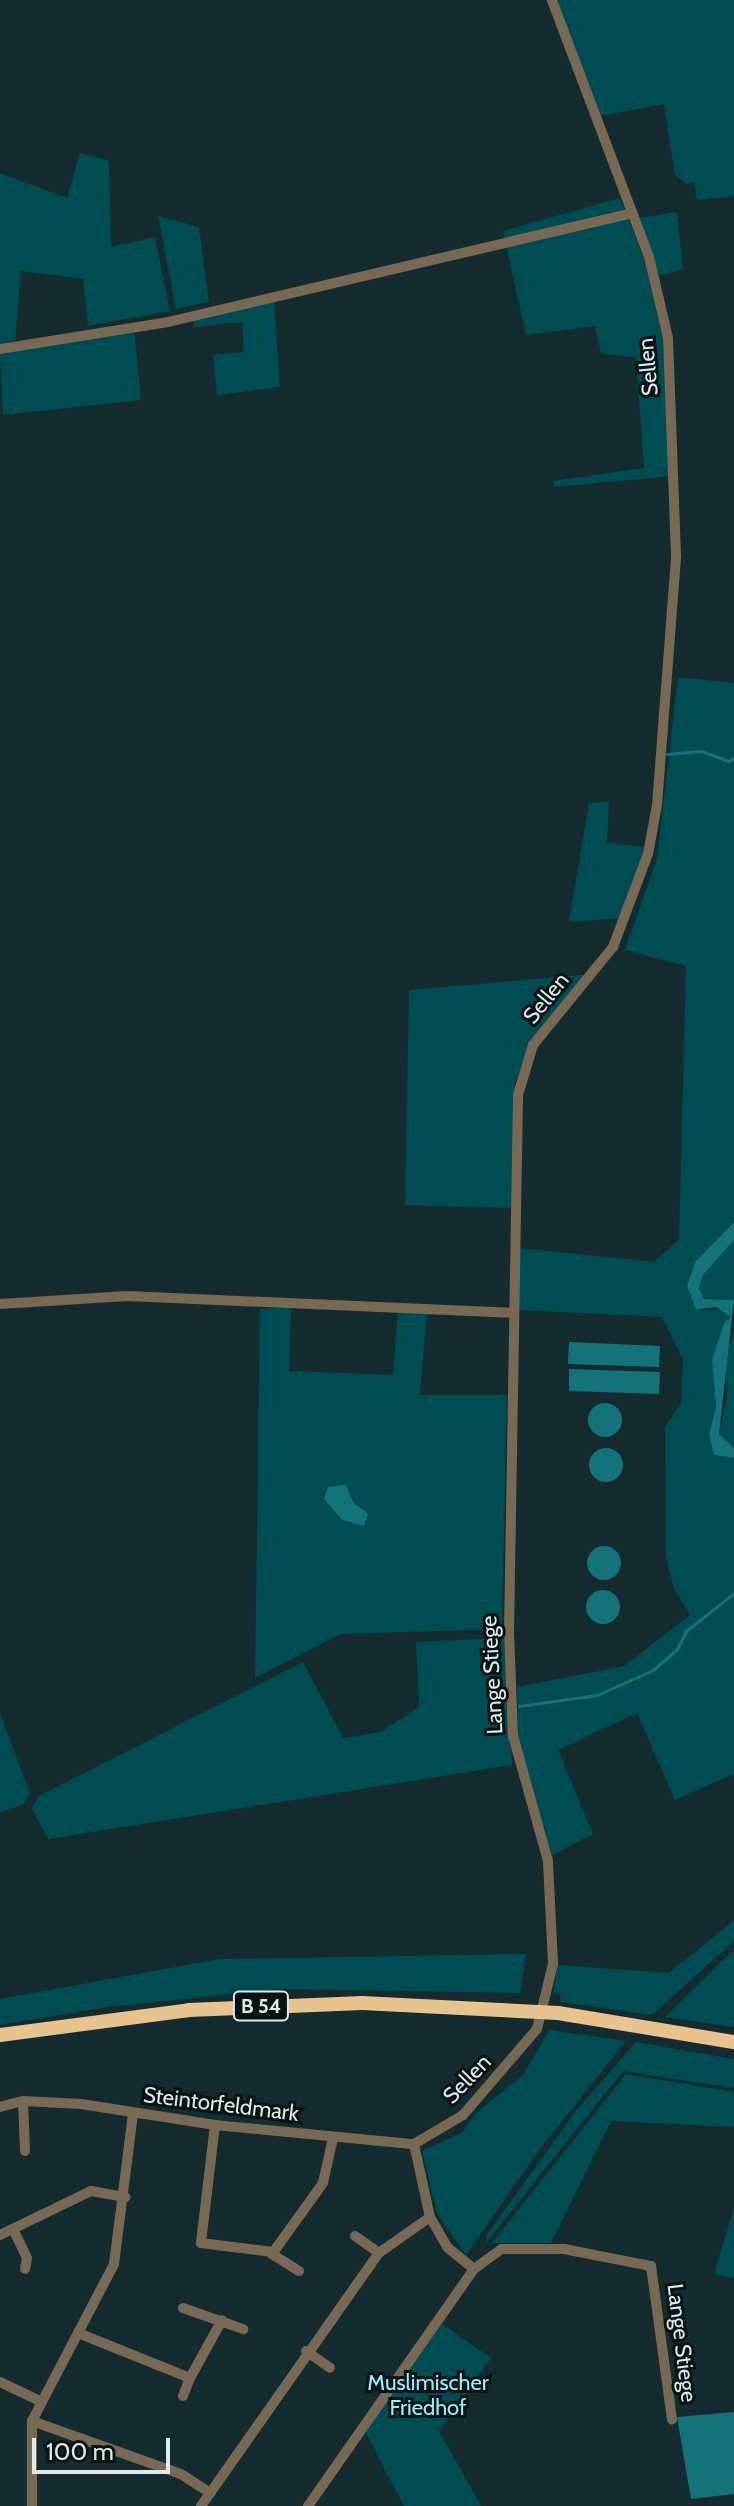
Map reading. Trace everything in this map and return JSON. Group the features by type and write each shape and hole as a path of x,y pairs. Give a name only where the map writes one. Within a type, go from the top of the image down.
{"highway":[{"name":"B 54","path":"0,2035 238,2007 362,2003 524,2009 666,2028 734,2042"}],"street":[{"name":"Sellen","path":"513,1313 522,1069 533,1045 613,947 635,895 657,805 674,589 676,485 668,338 632,213 552,0"},
{"path":"0,349 168,322 632,213"},
{"path":"0,1304 127,1296 513,1313"},
{"name":"Lange Stiege","path":"513,1313 509,1632 513,1736 548,1861 553,1964 537,2029"},
{"name":"Sellen","path":"414,2144 463,2115 537,2029"},
{"path":"23,2101 25,2151"},
{"name":"Steintorfeldmark","path":"0,2107 23,2101 333,2138 414,2144"},
{"path":"32,2506 32,2421 117,2256 133,2113"},
{"path":"215,2125 201,2243 273,2252 299,2271"},
{"path":"273,2252 323,2183 333,2138"},
{"path":"414,2144 430,2217 447,2247 474,2269"},
{"path":"0,2235 91,2191 125,2197"},
{"path":"201,2506 306,2351 379,2253 430,2217"},
{"path":"13,2229 27,2258 25,2269"},
{"path":"355,2236 379,2253"},
{"name":"Lange Stiege","path":"308,2506 474,2269 502,2249 523,2247 651,2266 672,2420"},
{"path":"183,2308 243,2329"},
{"path":"183,2396 222,2320"},
{"path":"78,2333 190,2378"},
{"path":"306,2351 330,2368"},
{"path":"0,2382 40,2401"},
{"path":"32,2421 181,2474 210,2493"}],"green space":[{"path":"557,0 734,0 734,196 697,200 694,182 686,184 675,175 664,104 601,116"},
{"path":"80,153 109,161 111,247 155,237 170,311 88,326 83,279 21,271 15,341 0,344 0,173 67,198"},
{"path":"620,198 644,259 663,341 671,476 554,487 553,481 644,468 636,358 601,353 595,326 526,335 503,231"},
{"path":"677,212 683,270 657,276 638,218"},
{"path":"158,216 199,227 209,302 176,309"},
{"path":"274,299 280,387 217,395 213,355 244,352 242,322 194,327 193,318"},
{"path":"134,328 141,400 3,415 0,354"},
{"path":"678,677 734,683 734,1222 695,1262 687,1286 703,1310 727,1310 731,1317 712,1360 716,1406 709,1435 714,1455 734,1458 734,1774 675,1800 637,1713 558,1750 593,1834 552,1855 518,1736 517,1687 624,1666 690,1615 674,1589 666,1557 665,1427 681,1403 683,1359 662,1317 519,1310 520,1248 654,1262 679,1239 686,966 625,950 657,859"},
{"path":"609,802 607,843 645,847 625,918 569,922 589,803"},
{"path":"593,974 531,1044 515,1084 512,1208 405,1205 409,990"},
{"path":"734,1240 734,1300 704,1299 699,1288 703,1275"},
{"path":"291,1307 289,1371 393,1375 398,1311 427,1311 420,1395 507,1395 502,1629 341,1634 255,1678 260,1309"},
{"path":"734,1332 734,1448 730,1449 719,1434 727,1397 725,1358"},
{"path":"504,1638 512,1765 48,1839 32,1809 39,1796 303,1662 343,1738 381,1732 419,1707 416,1642"},
{"path":"0,1714 30,1793 24,1804 0,1813"},
{"path":"734,1920 734,1941 652,2015 560,2002 561,1994 553,1992 558,1965 669,1973"},
{"path":"734,1950 734,2027 665,2017 729,1954"},
{"path":"526,1954 520,1993 279,1989 108,2007 0,2025 0,1999 220,1959"},
{"path":"549,2030 626,2041 540,2149 466,2255 437,2214 422,2151 462,2133 476,2113 523,2075"},
{"path":"636,2042 734,2059 734,2088 623,2071 486,2243 486,2236 575,2112"},
{"path":"626,2074 734,2092 734,2127 611,2121 551,2243 492,2243"},
{"path":"734,2208 734,2278 714,2274"},
{"name":"Muslimischer Friedhof","path":"442,2324 491,2358 439,2431 481,2506 404,2506 365,2431"}],"shaded area":[{"path":"734,1222 734,1240 703,1275 699,1288 704,1299 734,1300 719,1434 734,1448 734,1458 714,1455 709,1435 716,1406 712,1360 724,1323 731,1317 716,1307 696,1309 687,1286 695,1262"},
{"path":"569,1342 660,1346 659,1367 568,1364"},
{"path":"569,1369 660,1372 659,1394 569,1391"},
{"path":"605,1403 617,1408 622,1420 617,1432 605,1437 593,1432 588,1420 593,1408"},
{"path":"606,1448 618,1453 623,1465 618,1477 606,1482 594,1477 589,1465 594,1453"},
{"path":"346,1485 353,1502 368,1514 364,1526 342,1520 324,1499 328,1487"},
{"path":"604,1546 616,1551 621,1563 616,1575 604,1580 592,1575 587,1563 592,1551"},
{"path":"603,1590 615,1595 620,1607 615,1619 603,1624 591,1619 586,1607 591,1595"},
{"path":"734,2412 734,2494 691,2499 677,2417"}],"waterway":[{"path":"667,754 701,751 728,761 734,758"},
{"path":"519,1706 597,1695 653,1670 677,1649 686,1631 734,1593"}]}
